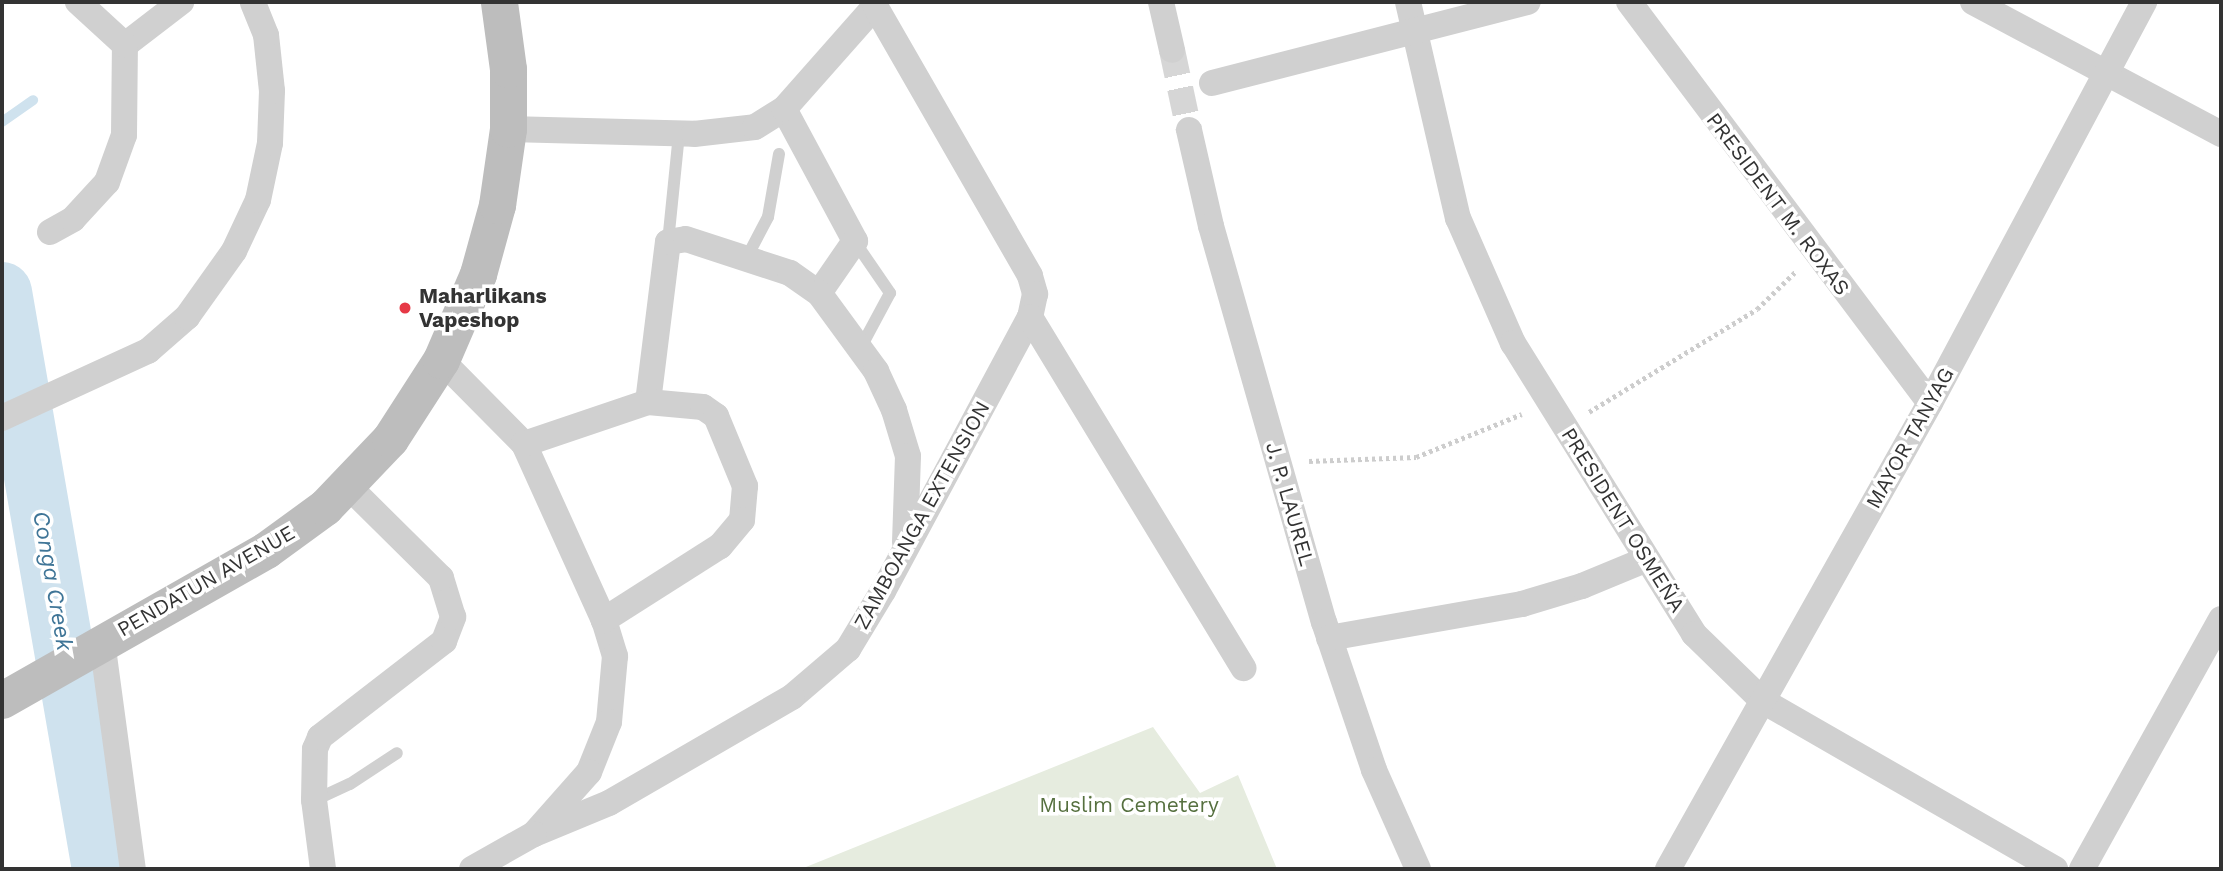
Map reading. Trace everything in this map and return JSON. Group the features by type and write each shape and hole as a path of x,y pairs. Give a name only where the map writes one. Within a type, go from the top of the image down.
{"street":[{"path":"50,232 73,219 107,182 124,135 125,45 78,2"},
{"path":"125,45 181,2"},
{"path":"2,418 46,401 148,351 187,317 234,251 258,200 270,143 272,91 266,35 253,2"},
{"name":"PENDATUN AVENUE","path":"2,700 266,550 348,486 390,439 441,360 478,274 497,205 508,129 508,69 499,2"},
{"path":"1161,2 1172,50"},
{"name":"PRESIDENT OSMEÑA","path":"1408,2 1458,218 1513,343 1645,560 1694,634 1763,701 2055,869"},
{"path":"1212,83 1528,2"},
{"name":"PRESIDENT M. ROXAS","path":"1629,2 1814,254 1930,403"},
{"path":"1973,2 2221,134"},
{"name":"MAYOR TANYAG","path":"1668,869 1930,403 2144,2"},
{"name":"ZAMBOANGA EXTENSION","path":"534,834 609,803 792,697 848,649 903,554 1030,317 1035,294 1030,276 874,6 784,109"},
{"path":"508,129 679,134 738,131 769,122 784,109 855,241 819,293"},
{"name":"J. P. LAUREL","path":"1189,130 1211,226 1329,638 1374,770 1418,869"},
{"path":"648,402 667,242 686,239 790,273 819,293 860,350 894,410 908,456 903,554"},
{"path":"1030,317 1243,668"},
{"path":"441,360 524,444 604,620 615,656 609,722 589,772 534,834 472,869"},
{"path":"524,444 648,402 703,407 716,416 745,486 747,503 742,520 720,546 604,620"},
{"path":"323,869 314,800 315,749 320,737 444,641 453,617 441,578 348,486"},
{"path":"1329,638 1522,604 1582,586 1645,560"},
{"path":"2082,869 2221,619"},
{"path":"90,650 133,869"}],"lane":[{"path":"667,242 679,134"},
{"path":"747,257 768,217 779,154"},
{"path":"855,241 890,293 860,350"},
{"path":"314,800 350,784 397,753"}],"path":[{"path":"1564,427 1757,309 1814,254"},
{"path":"1279,462 1416,457 1549,402"}],"green space":[{"name":"Muslim Cemetery","path":"1153,727 1200,793 1238,775 1277,869 801,869"}],"waterway":[{"path":"2,122 33,100"},
{"name":"Conga Creek","path":"2,292 102,869"}],"tunnel":[{"path":"1172,50 1189,130"}],"place":[{"name":"Maharlikans Vapeshop","path":"405,308"}]}
